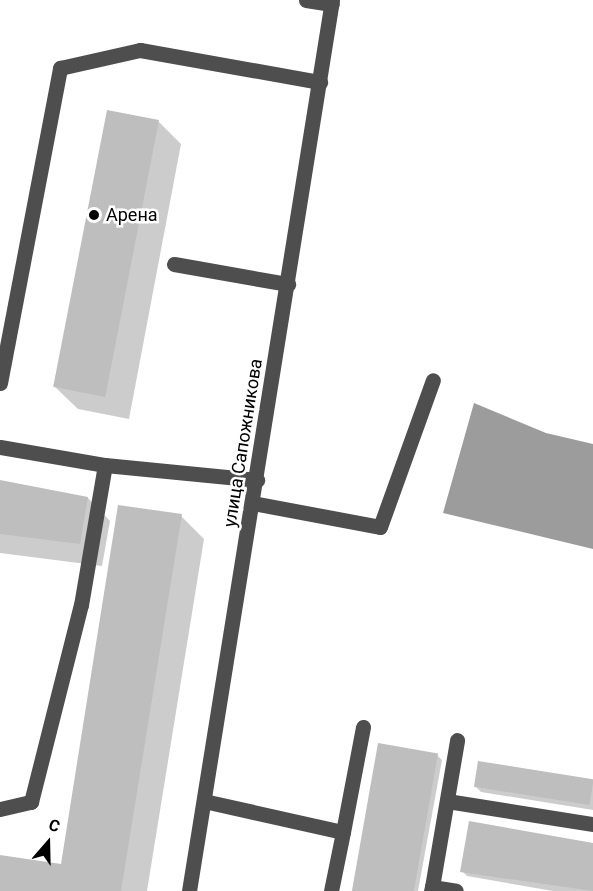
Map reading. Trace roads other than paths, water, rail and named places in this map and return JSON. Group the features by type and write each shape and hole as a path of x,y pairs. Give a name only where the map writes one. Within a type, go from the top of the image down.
{"street":[{"path":"306,0 332,2"},
{"name":"улица Сапожникова","path":"189,891 257,480 332,2"},
{"path":"0,383 60,68 140,50 320,82"},
{"path":"174,264 288,284"},
{"path":"253,503 380,526 433,380"},
{"path":"0,447 105,465 257,480"},
{"path":"0,809 31,802 81,605 105,465"},
{"path":"331,891 363,727"},
{"path":"456,891 432,889 457,740"},
{"path":"204,801 343,832"},
{"path":"447,801 593,824"}],"place":[{"name":"Арена","path":"94,215"}]}
